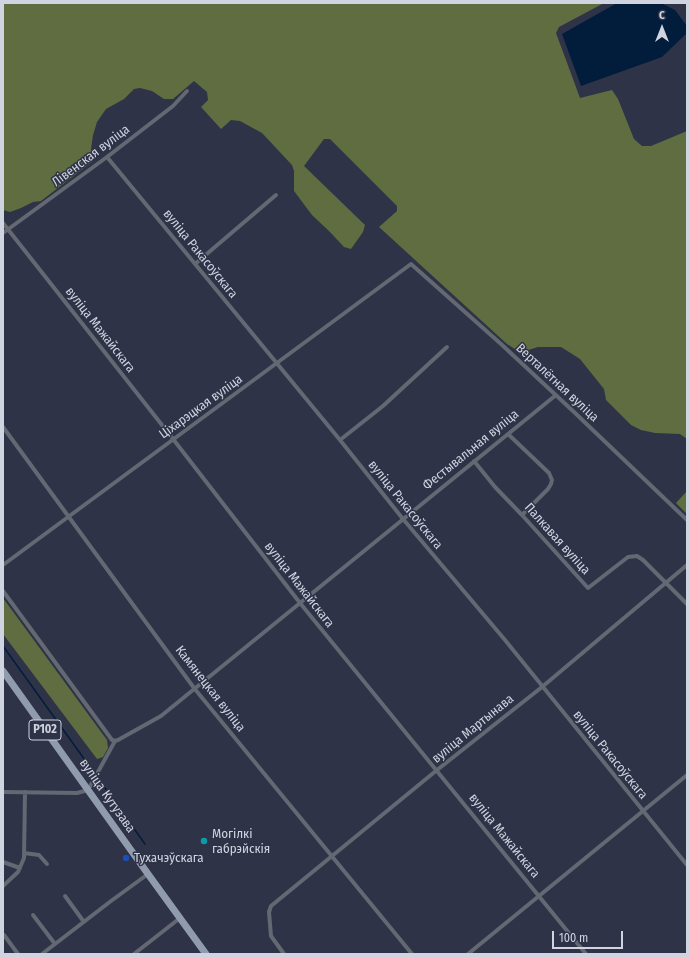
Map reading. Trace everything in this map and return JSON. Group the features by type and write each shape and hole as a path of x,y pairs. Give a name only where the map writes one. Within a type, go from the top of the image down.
{"main road":[{"name":"вуліца Кутузава","path":"3,671 206,954"}],"street":[{"name":"Лівенская вуліца","path":"3,233 107,157 173,106 187,90"},
{"name":"вуліца Ракасоўскага","path":"107,157 340,440 403,519 505,640 687,865"},
{"path":"195,264 276,195"},
{"name":"вуліца Мажайскага","path":"3,223 300,603 586,954"},
{"name":"Ціхарэцкая вуліца","path":"3,565 411,264"},
{"name":"Верталётная вуліца","path":"411,264 556,395 687,520"},
{"path":"340,440 382,406 448,347"},
{"name":"Фестывальная вуліца","path":"113,740 160,716 556,395"},
{"name":"Камянецкая вуліца","path":"3,427 194,688 412,954"},
{"path":"508,434 549,473 552,480 548,489 522,514"},
{"name":"Палкавая вуліца","path":"474,461 588,588 628,558 637,556 643,560 687,604"},
{"name":"вуліца Мартынава","path":"284,954 271,936 269,912 271,906 437,770 542,687 687,565"},
{"path":"3,591 113,740 88,790 77,793 3,792"},
{"path":"468,954 687,775"},
{"path":"3,886 18,872 24,858 25,792"},
{"path":"24,853 39,855 46,864"},
{"path":"3,862 20,868"},
{"path":"42,954 148,874"},
{"path":"65,896 84,922"},
{"path":"33,915 55,944"},
{"path":"134,954 180,918"},
{"path":"4,935 18,954"}],"green space":[{"path":"3,3 604,3 559,27 556,33 580,98 612,90 618,99 634,139 642,146 651,146 687,131 687,439 680,434 655,433 641,430 631,425 606,400 604,389 580,359 561,347 538,347 525,351 515,349 507,344 379,227 397,211 397,206 330,139 324,139 304,166 365,225 363,232 351,249 344,247 312,215 294,191 294,171 292,165 262,133 240,121 231,120 221,129 201,107 208,100 207,92 194,81 173,99 164,99 152,91 140,88 134,89 124,99 106,109 97,122 91,149 94,157 93,161 41,201 33,202 10,212 3,210"},
{"path":"687,491 687,514 676,503"},
{"path":"3,598 107,740 108,748 103,757 97,759 3,634"}],"water":[{"path":"617,3 661,3 675,10 687,26 687,33 662,57 581,86 562,34"}],"waterway":[{"path":"3,646 95,774"},
{"path":"97,777 145,844"}],"place":[{"name":"Могілкі габрэйскія","path":"204,841"},
{"name":"Тухачэўскага","path":"126,858"}]}
